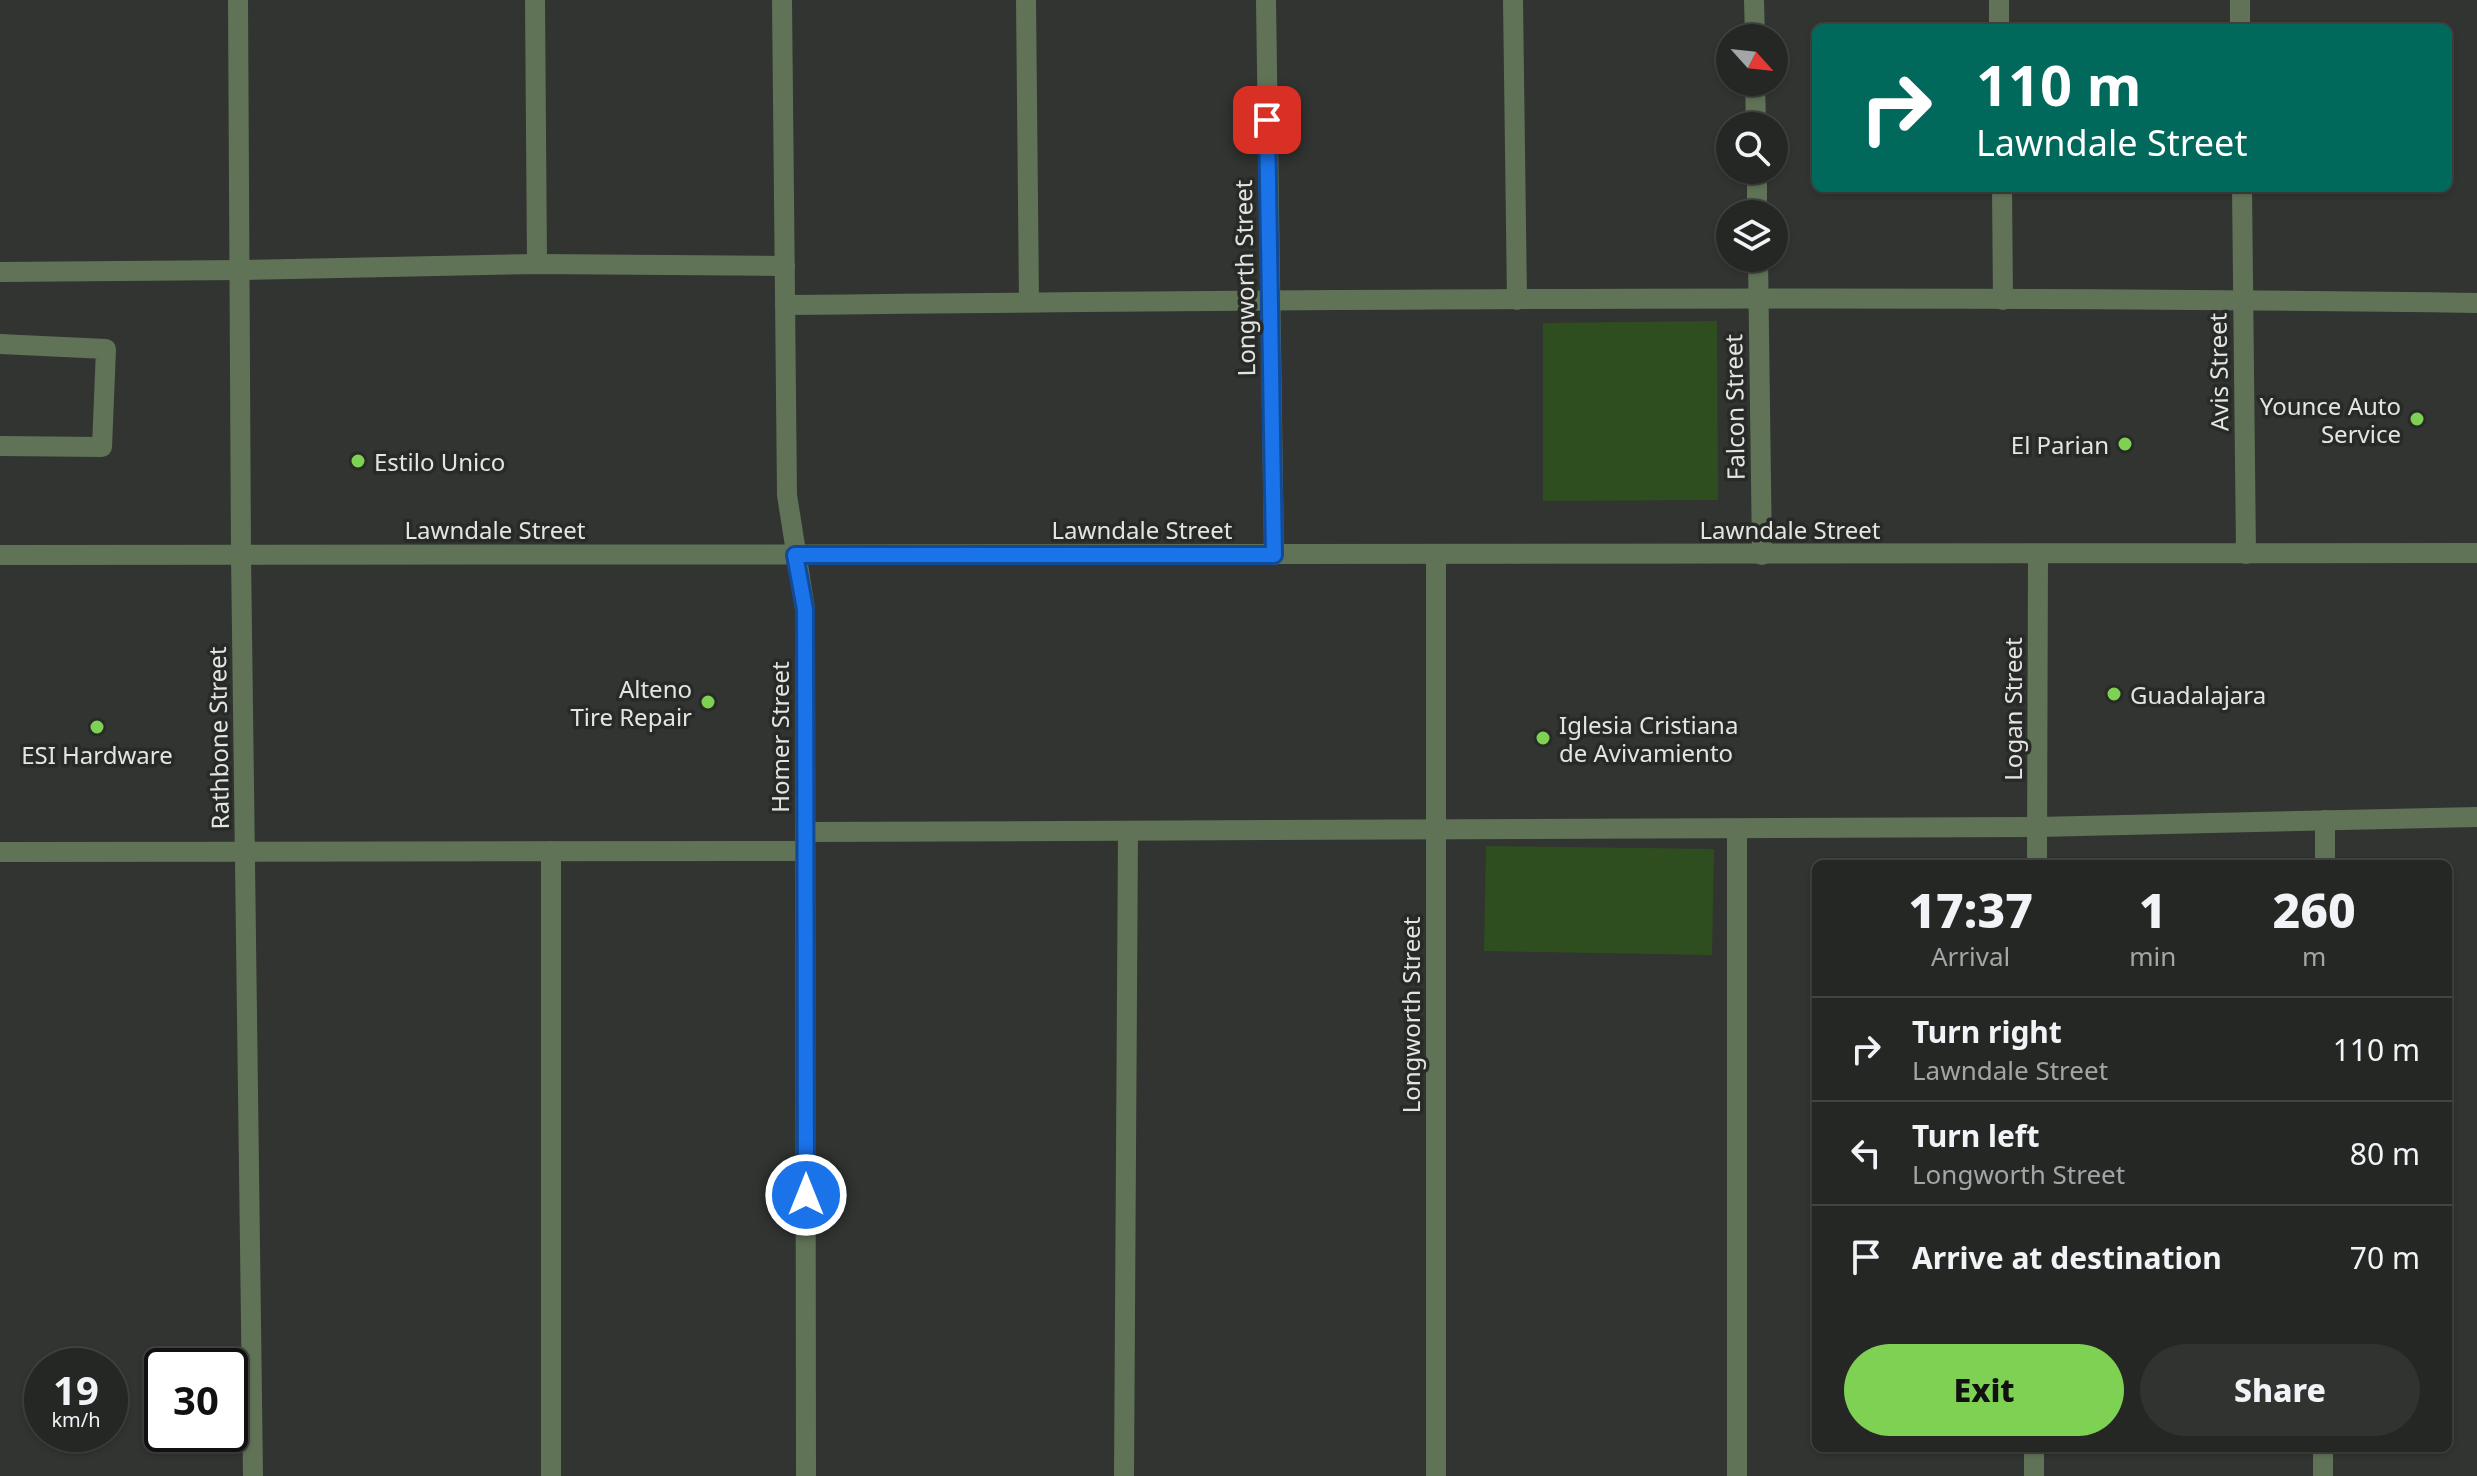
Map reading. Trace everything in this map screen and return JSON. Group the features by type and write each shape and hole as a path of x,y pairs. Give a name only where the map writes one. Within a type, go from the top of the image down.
{"street":[{"name":"Rathbone Street","path":"238,0 241,555 253,1476"},
{"path":"535,0 537,264"},
{"name":"Homer Street","path":"782,0 787,495 805,609 806,1476"},
{"path":"1026,0 1029,302"},
{"name":"Longworth Street","path":"1266,0 1274,555"},
{"path":"1513,0 1517,300"},
{"path":"1754,0 1755,24"},
{"path":"1999,0 1999,24"},
{"path":"2240,0 2240,24"},
{"path":"2002,192 2003,300"},
{"name":"Avis Street","path":"2242,192 2246,554"},
{"path":"0,272 537,264 785,266"},
{"name":"Falcon Street","path":"1758,272 1762,555"},
{"path":"785,305 1270,299 2477,303"},
{"path":"0,344 106,349 102,447 0,446"},
{"name":"Lawndale Street","path":"0,555 2477,553"},
{"name":"Logan Street","path":"2037,860 2038,554"},
{"name":"Longworth Street","path":"1436,555 1436,1476"},
{"path":"0,852 551,851 1128,831 2037,827 2477,817"},
{"path":"2325,820 2325,860"},
{"path":"1737,829 1737,1476"},
{"path":"1124,1476 1128,831"},
{"path":"551,851 551,1476"},
{"path":"2034,1452 2034,1476"},
{"path":"2323,1452 2323,1476"}],"green space":[{"path":"1717,321 1718,500 1543,501 1543,323"},
{"path":"1486,846 1714,849 1712,955 1484,951"}],"place":[{"name":"Younce Auto Service","path":"2417,419"},
{"name":"El Parian","path":"2125,444"},
{"name":"Estilo Unico","path":"358,461"},
{"name":"Guadalajara","path":"2114,694"},
{"name":"Alteno Tire Repair","path":"708,702"},
{"name":"ESI Hardware","path":"97,727"},
{"name":"Iglesia Cristiana de Avivamiento","path":"1543,738"}],"route":[{"path":"806,1195 805,609 795,555 1274,555 1267,120"}]}
